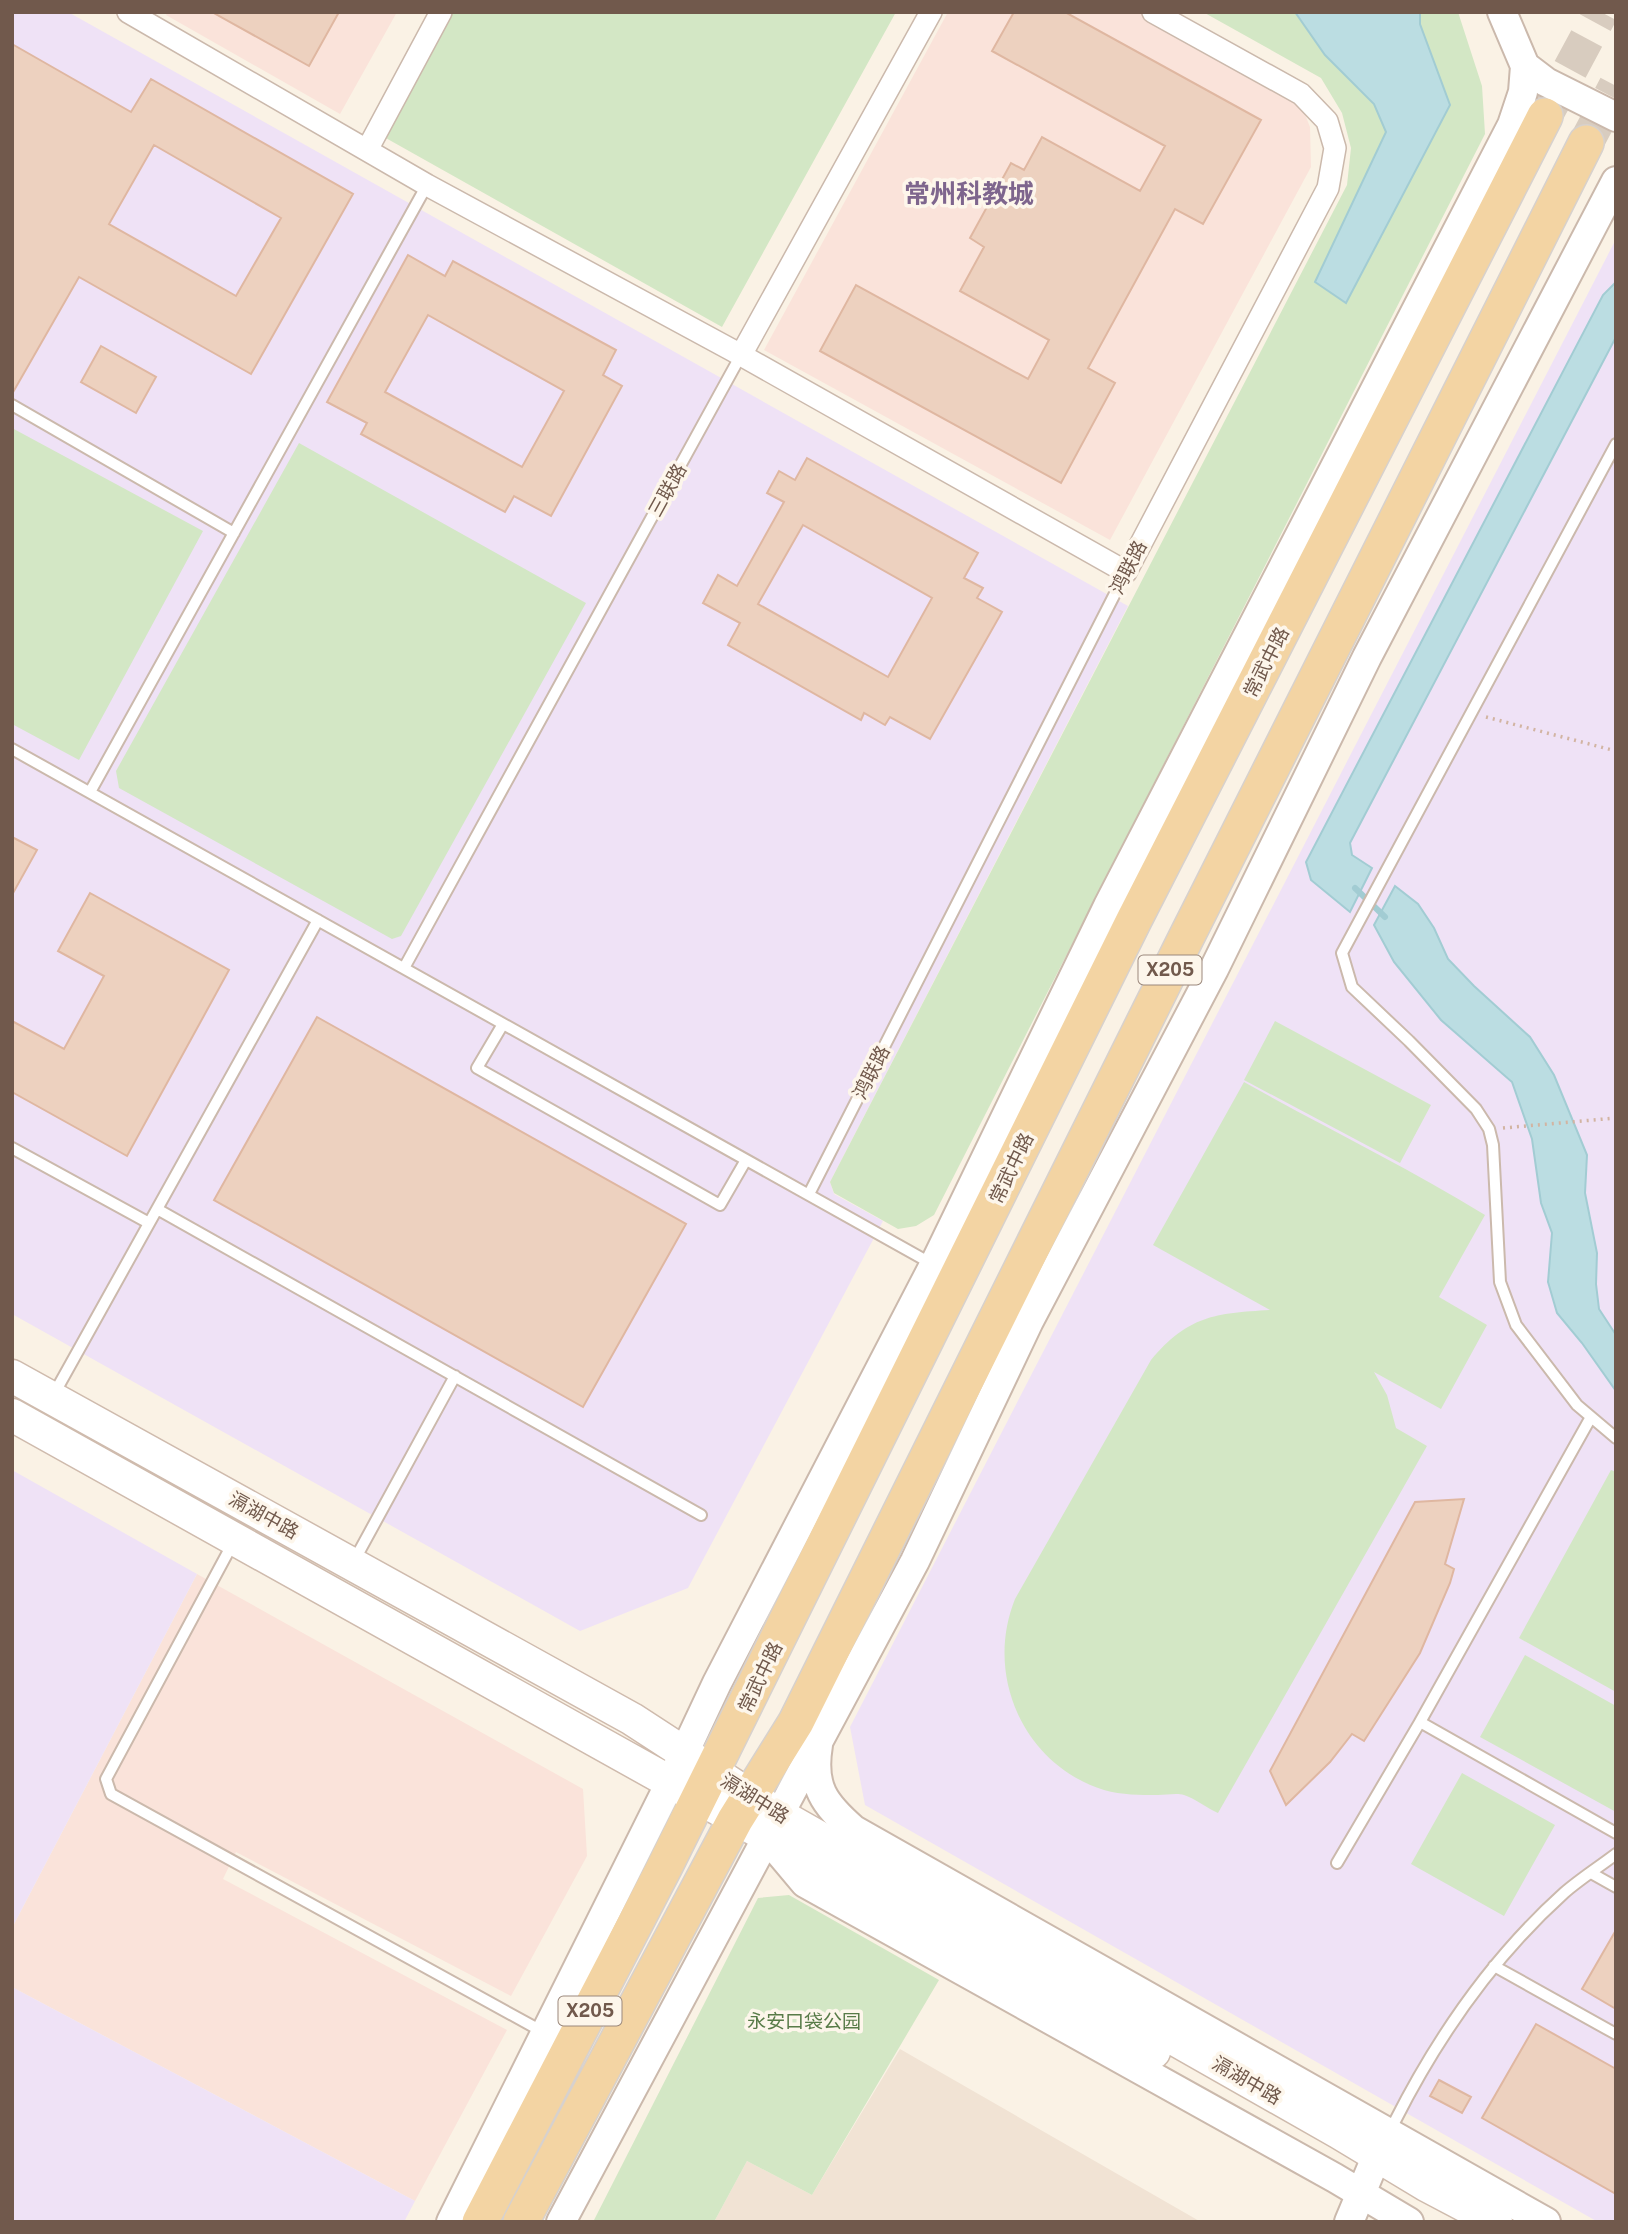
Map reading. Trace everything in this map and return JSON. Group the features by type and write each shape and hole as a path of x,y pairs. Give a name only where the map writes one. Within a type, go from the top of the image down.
{"main road":[{"name":"常武中路","path":"479,2222 691,1776 1134,920 1545,116"},
{"name":"X205","path":"521,2222 757,1816 796,1723 1199,913 1587,143"},
{"name":"滆湖中路","path":"12,1376 632,1719 691,1776"},
{"name":"滆湖中路","path":"12,1415 236,1538 691,1776 757,1816 1373,2163 1426,2185 1496,2222"},
{"name":"滆湖中路","path":"757,1816 1155,2027 1373,2163 1458,2222"},
{"path":"1118,1980 1155,2027"},
{"path":"471,2181 479,2222"}],"street":[{"path":"128,12 427,185 741,355 1126,572"},
{"path":"367,150 441,12"},
{"name":"三联路","path":"741,355 931,12"},
{"name":"鸿联路","path":"1126,572 1328,188 1335,148 1327,121 1301,94 1153,12"},
{"path":"451,2222 545,2033 691,1776 723,1670 934,1265 1114,894 1512,125 1523,92 1525,66 1502,12"},
{"path":"1525,66 1546,82 1616,117"},
{"path":"561,2222 757,1816 819,1739 915,1561 1029,1321 1214,969 1367,657 1616,181"},
{"path":"819,1739 815,1763 817,1785 824,1800 854,1830 1118,1980 1373,2163 1546,2222"},
{"path":"1349,2222 1373,2163"},
{"path":"1373,2163 1409,2222"}],"lane":[{"path":"90,792 427,185"},
{"name":"三联路","path":"404,968 741,355"},
{"path":"12,405 234,533"},
{"path":"1616,444 1342,954 1352,987 1476,1109 1489,1129 1493,1145 1500,1282 1516,1325 1577,1405 1616,1438"},
{"name":"鸿联路","path":"809,1194 1126,572"},
{"path":"12,748 934,1265"},
{"path":"52,1397 318,920"},
{"path":"503,1024 477,1068 720,1205 746,1160"},
{"path":"12,1148 149,1223"},
{"path":"157,1209 701,1515"},
{"path":"352,1563 454,1376"},
{"path":"1337,1863 1420,1722 1591,1417"},
{"path":"236,1538 106,1779 111,1794 545,2033"},
{"path":"1420,1722 1616,1833"},
{"path":"1373,2163 1430,2055 1493,1966 1565,1892 1616,1854"},
{"path":"1591,1873 1616,1887"},
{"path":"1493,1966 1616,2034"}],"path":[{"path":"1471,714 1616,751"},
{"path":"1520,1127 1616,1118"}],"shaded area":[{"path":"12,12 68,12 1128,606 830,1182 834,1194 883,1221 688,1588 580,1631 12,1314"},
{"path":"168,12 397,12 340,114 166,15"},
{"path":"948,12 1146,12 1289,92 1302,107 1310,127 1311,167 1110,540 764,350"},
{"path":"1616,239 1616,2222 1598,2222 865,1805 850,1727"},
{"path":"12,1470 197,1574 12,1928"},
{"path":"197,1574 583,1789 587,1856 511,1996 236,1852 223,1879 507,2030 415,2201 12,1987 12,1928"},
{"path":"12,1987 415,2201 404,2222 12,2222"},
{"path":"900,2049 1201,2222 714,2222 747,2161 812,2195"}],"green space":[{"path":"451,12 896,12 722,327 384,137"},
{"path":"1203,12 1458,12 1482,86 1485,134 934,1215 916,1226 898,1229 834,1193 830,1182 1347,185 1351,148 1342,113 1321,78"},
{"path":"12,428 203,531 79,760 12,724"},
{"path":"299,443 586,603 401,936 392,939 119,788 116,771"},
{"path":"1275,1021 1431,1105 1400,1163 1244,1080"},
{"path":"1244,1082 1426,1180 1485,1215 1439,1297 1487,1325 1441,1409 1374,1372 1387,1395 1396,1428 1427,1446 1218,1813 1181,1794 1118,1793 1076,1778 1052,1760 1033,1739 1018,1714 1008,1687 1005,1658 1007,1628 1015,1599 1151,1360 1177,1334 1204,1320 1233,1313 1270,1310 1153,1245"},
{"path":"1611,1470 1616,1472 1616,1692 1519,1638"},
{"path":"1525,1655 1616,1706 1616,1812 1480,1737"},
{"path":"1462,1773 1555,1825 1504,1916 1411,1864"},
{"name":"永安口袋公园","path":"789,1895 939,1980 812,2195 747,2161 714,2222 593,2222 758,1898"}],"water":[{"path":"1295,12 1420,12 1420,24 1450,105 1346,303 1315,282 1386,132 1374,104 1325,55"},
{"path":"1616,282 1616,337 1350,843 1352,855 1372,868 1350,912 1311,880 1306,862 1603,295"},
{"path":"1395,886 1418,904 1434,928 1448,959 1530,1037 1554,1075 1587,1155 1585,1193 1597,1253 1596,1284 1599,1309 1616,1335 1616,1391 1557,1313 1548,1282 1552,1233 1541,1203 1532,1139 1512,1082 1441,1020 1394,962 1374,925"}],"building":[{"path":"212,12 339,12 309,66"},
{"path":"1014,12 1065,12 1261,120 1203,224 1175,209 1088,368 1115,383 1061,483 820,351 856,285 1028,379 1049,340 960,291 984,247 970,238 1011,163 1024,170 1042,137 1140,191 1165,146 992,51"},
{"path":"12,44 131,112 151,79 353,194 251,374 79,277 12,394","holes":["154,145 281,218 236,296 109,224"]},
{"path":"408,255 445,276 453,261 616,350 603,375 622,386 551,516 514,496 505,512 361,434 367,423 327,402","holes":["428,315 564,391 522,467 385,392"]},
{"path":"101,346 156,377 136,413 81,382"},
{"path":"807,458 978,553 964,578 983,588 977,598 1002,612 930,739 890,717 885,725 864,713 861,720 728,645 740,623 703,603 718,575 737,586 784,502 767,493 779,471 795,480","holes":["803,525 932,598 888,677 758,604"]},
{"path":"12,837 37,850 12,895"},
{"path":"90,893 229,970 127,1156 12,1092 12,1021 64,1049 104,976 58,951"},
{"path":"317,1017 686,1224 583,1407 214,1200"},
{"path":"1464,1499 1445,1564 1454,1569 1450,1583 1420,1653 1364,1741 1352,1734 1330,1762 1286,1805 1270,1771 1415,1502"},
{"path":"1616,1930 1616,2009 1582,1989"},
{"path":"1536,2024 1616,2069 1616,2194 1482,2118"},
{"path":"1439,2080 1471,2097 1462,2113 1430,2096"}],"waterway":[{"path":"1355,888 1385,917"}],"tunnel":[{"path":"1545,116 1601,12"},
{"path":"1586,143 1616,86"}],"district":[{"name":"常州科教城","path":"969,194"}]}
